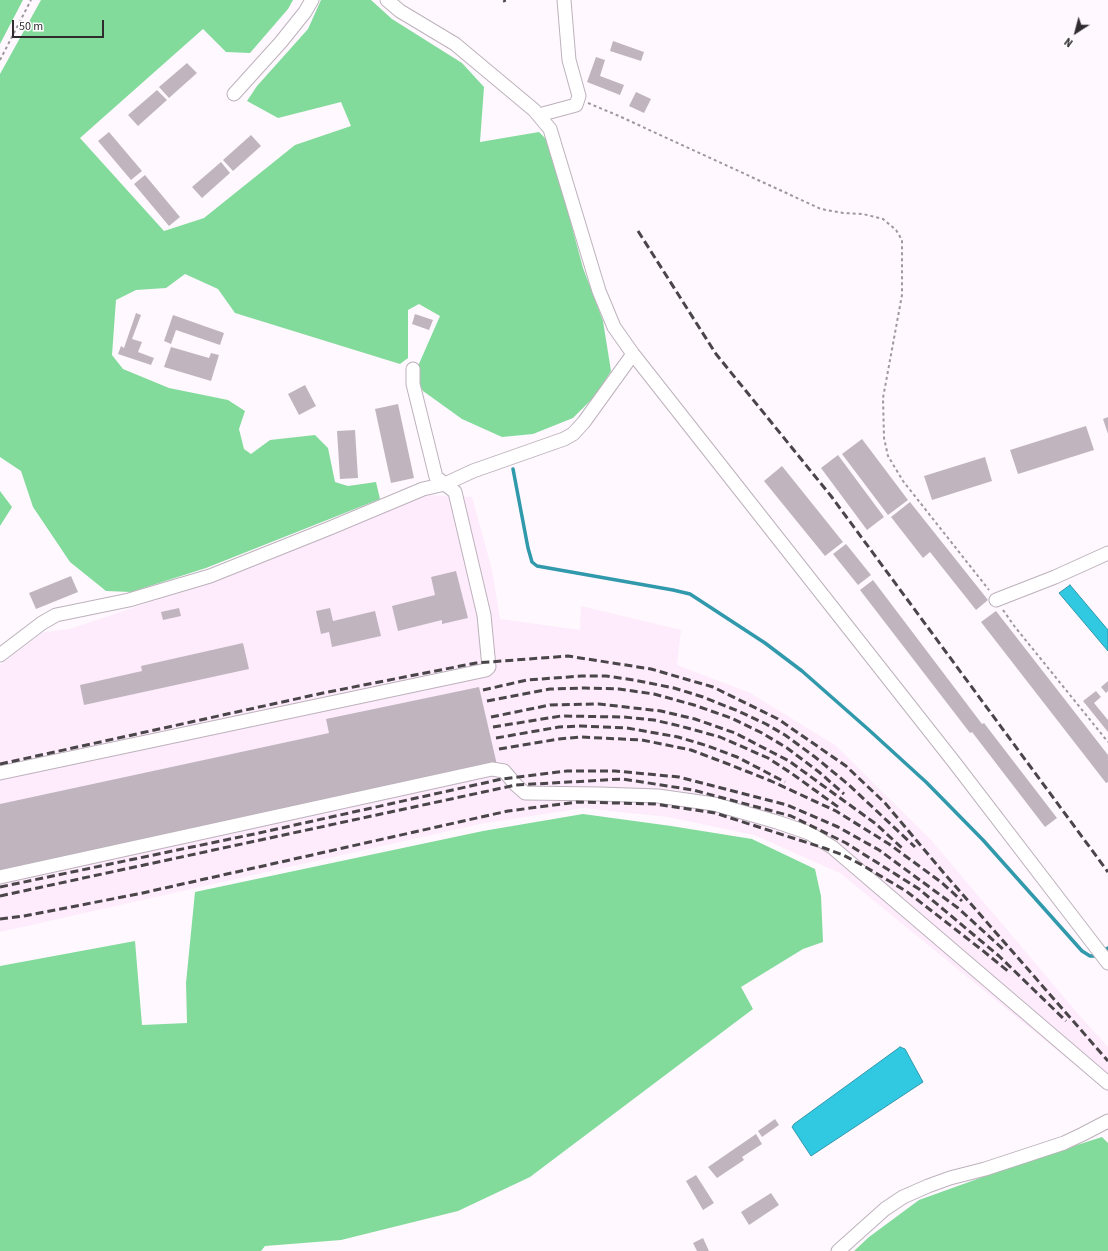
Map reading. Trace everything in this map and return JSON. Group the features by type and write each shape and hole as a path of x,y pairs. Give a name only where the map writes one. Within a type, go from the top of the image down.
{"street":[{"path":"234,94 281,42 305,12 312,0"},
{"path":"386,0 400,12 455,44 511,90 539,116 550,129 599,291 614,327 633,354 954,762 1103,956"},
{"path":"539,116 576,105 579,96 569,60 564,0"},
{"path":"0,655 42,623 56,615 129,600 210,576 424,489 444,484 480,469 564,439 574,434 584,422 633,354"},
{"path":"0,773 486,670 489,667 482,608 455,492 436,477 413,384 413,369"},
{"path":"996,600 1055,577 1108,553"},
{"path":"0,877 492,769 504,771 516,785 526,793 658,796 714,804 809,833 832,846 1108,1083"},
{"path":"838,1251 885,1209 904,1197 950,1178 985,1169 1064,1143 1108,1121"}],"path":[{"path":"0,60 31,0"},
{"path":"578,99 619,116 821,209 843,213 863,214 883,219 896,230 902,240 902,295 883,398 884,438 888,456 903,481 1015,626 1108,742"}],"shaded area":[{"path":"426,495 472,497 492,570 500,619 580,630 581,606 681,630 677,665 750,693 835,745 931,840 1108,1047 1108,1092 840,873 754,835 668,817 583,808 480,824 0,932 0,665 44,632 70,629 213,581"}],"green space":[{"path":"0,0 23,0 0,44"},
{"path":"41,0 293,0 288,9 250,53 226,52 203,29 80,138 164,231 204,218 295,145 351,126 341,102 278,118 247,101 257,86 308,29 321,0 371,0 392,19 462,63 484,87 480,142 539,132 549,142 583,268 603,321 611,371 596,395 573,418 533,434 502,437 462,419 423,391 418,382 418,366 440,316 419,304 408,310 408,358 400,364 235,313 218,289 185,274 166,288 136,290 116,300 112,355 123,369 169,388 228,400 245,411 239,429 244,449 251,454 270,440 315,435 328,448 335,482 348,486 376,482 380,499 206,568 131,592 106,591 70,562 33,507 21,471 0,457 0,74"},
{"path":"0,491 12,507 0,526"},
{"path":"583,814 752,839 815,869 821,896 823,942 803,949 741,987 753,1009 530,1177 458,1211 341,1240 265,1246 261,1251 0,1251 0,966 135,941 142,1025 187,1023 186,983 195,892 483,831"},
{"path":"1102,1137 1108,1143 1108,1251 854,1251 869,1237 919,1200 1027,1161"}],"water":[{"path":"1070,585 1108,630 1108,651 1059,593"},
{"path":"900,1047 905,1049 923,1082 811,1156 792,1127 794,1124"}],"building":[{"path":"613,41 644,52 641,61 610,51"},
{"path":"596,57 605,60 600,76 624,85 620,95 587,82"},
{"path":"187,63 197,73 169,98 159,87"},
{"path":"157,90 167,100 138,126 128,115"},
{"path":"636,92 651,99 644,113 629,106"},
{"path":"109,132 142,171 131,180 98,141"},
{"path":"251,135 261,146 233,171 223,160"},
{"path":"221,162 230,173 202,198 192,187"},
{"path":"145,175 180,217 169,226 134,184"},
{"path":"136,313 141,315 132,339 142,342 138,352 154,358 151,365 118,354 121,346 124,348"},
{"path":"415,314 433,320 429,330 412,324"},
{"path":"173,315 224,333 220,345 176,330 171,344 164,341"},
{"path":"171,347 209,358 211,353 219,355 211,381 164,367"},
{"path":"305,385 316,406 299,415 288,394"},
{"path":"398,404 414,478 391,483 375,409"},
{"path":"1108,417 1108,434 1103,419"},
{"path":"1086,426 1094,450 1018,474 1010,450"},
{"path":"355,430 358,478 340,479 337,431"},
{"path":"862,439 908,500 888,515 842,454"},
{"path":"838,455 884,517 867,530 821,468"},
{"path":"985,457 992,481 932,500 924,476"},
{"path":"782,466 843,542 825,556 764,481"},
{"path":"910,502 988,600 976,610 930,552 923,558 891,517"},
{"path":"846,544 871,575 858,585 833,554"},
{"path":"456,571 468,618 442,624 442,620 398,631 392,606 435,595 431,577"},
{"path":"71,576 78,592 36,609 29,593"},
{"path":"873,580 982,724 984,723 1057,818 1045,827 972,732 970,733 860,590"},
{"path":"179,608 181,616 163,620 161,612"},
{"path":"330,608 333,621 375,611 381,636 332,647 329,632 321,634 316,611"},
{"path":"996,611 1108,755 1108,782 1106,783 981,622"},
{"path":"243,643 249,669 84,705 80,685 142,671 141,666"},
{"path":"1108,681 1108,691 1106,693 1101,687"},
{"path":"479,687 497,765 0,872 0,804 329,733 326,719"},
{"path":"1096,691 1101,697 1094,703 1108,720 1108,732 1083,701"},
{"path":"775,1119 779,1125 762,1137 758,1131"},
{"path":"756,1134 762,1144 742,1157 744,1160 717,1178 708,1167"},
{"path":"696,1175 714,1203 703,1210 686,1181"},
{"path":"771,1193 779,1205 749,1225 741,1212"},
{"path":"703,1238 709,1251 697,1251 693,1243"}],"waterway":[{"path":"513,469 532,562 537,566 690,594 765,643 802,671 926,782 983,840 1082,951 1090,956 1096,956 1108,948"}],"railway":[{"path":"638,231 716,354 831,496 1108,872"},
{"path":"0,764 323,693 476,663 568,656 651,669 713,687 778,719 846,766 885,803 943,872 1108,1061"},
{"path":"483,690 527,680 582,676 606,676 674,688 703,697 738,711 785,735 849,785 915,847"},
{"path":"487,701 550,689 619,689 654,694 694,705 731,718 762,733 787,748 819,772 844,794"},
{"path":"491,717 550,705 599,704 661,711 695,719 735,733 789,761 876,824 903,849"},
{"path":"493,727 561,716 623,717 654,720 680,726 720,737 768,758 841,809"},
{"path":"496,738 559,727 581,726 627,728 678,737 708,746 737,757 785,782"},
{"path":"499,749 580,737 642,740 691,750 771,781 836,811 889,844 941,882 962,901"},
{"path":"0,887 259,833 502,779 567,771 615,771 679,777 787,805 838,827 879,850 958,908 1005,951"},
{"path":"0,896 516,785 623,779 693,790 791,816 846,843 919,889 999,956 1066,1021"},
{"path":"0,919 24,916 138,894 508,811 577,802 655,804 715,813 843,855 906,891 1009,972"}]}
